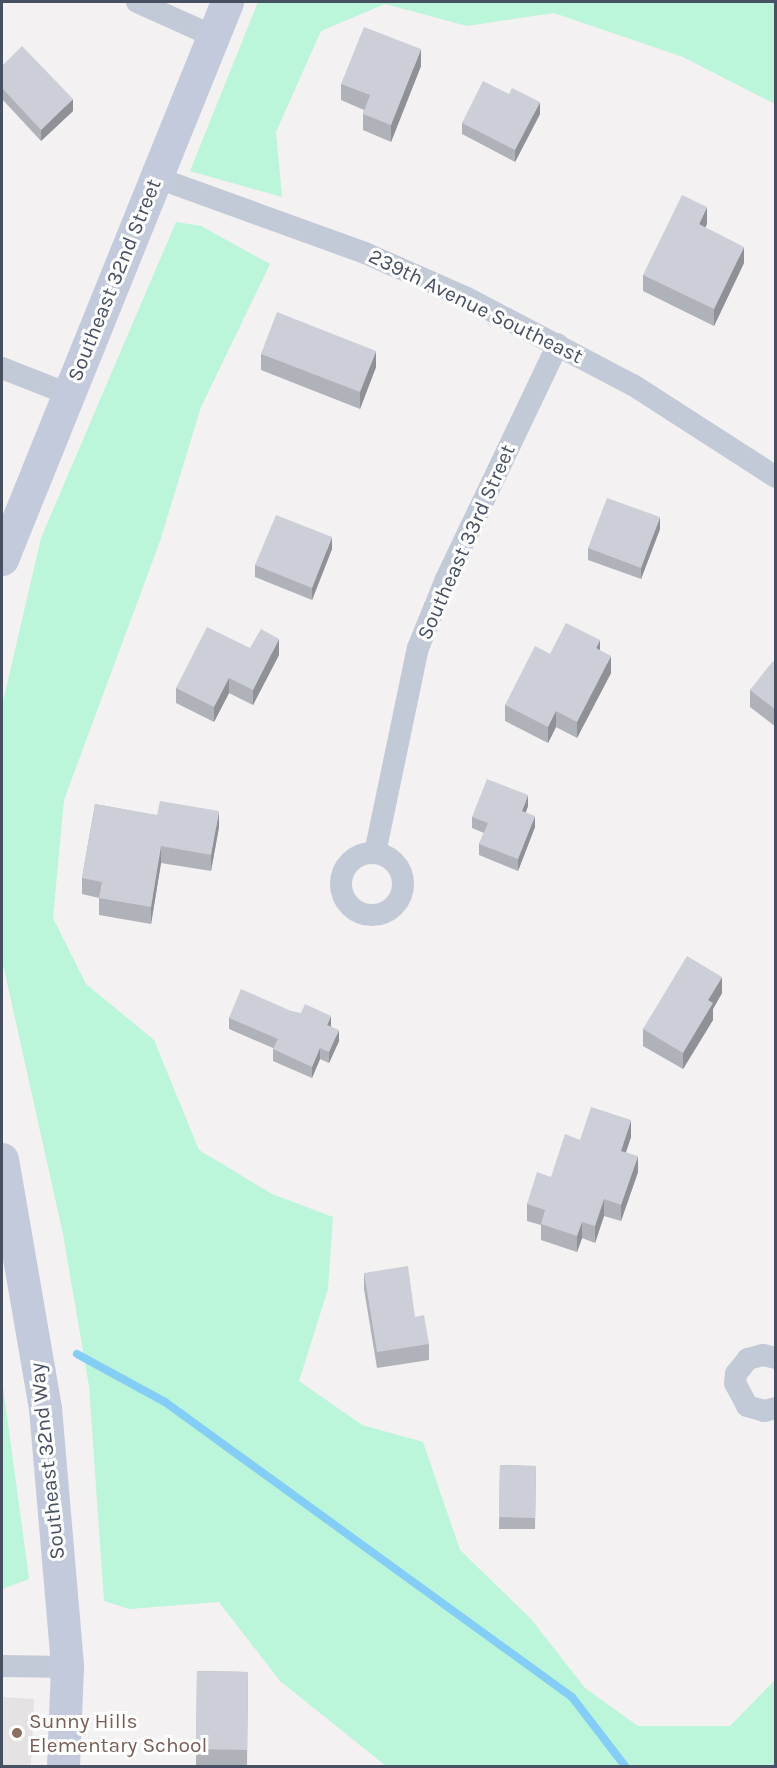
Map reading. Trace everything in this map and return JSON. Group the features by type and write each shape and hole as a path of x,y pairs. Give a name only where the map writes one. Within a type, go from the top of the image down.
{"street":[{"path":"137,2 213,36"},
{"name":"Southeast 32nd Street","path":"2,559 226,2"},
{"name":"239th Avenue Southeast","path":"155,177 365,253 558,344 633,385 776,477"},
{"name":"Southeast 33rd Street","path":"375,853 418,648 446,579 558,344"},
{"path":"2,368 68,394"},
{"name":"Southeast 32nd Way","path":"2,1159 45,1408 67,1667 63,1767"},
{"path":"774,1355 748,1359 736,1374 735,1383 747,1406 764,1411 776,1408"},
{"path":"2,1666 67,1667"}],"shaded area":[{"name":"Sunny Hills Elementary School","path":"2,1697 34,1699 31,1766 2,1766"}],"green space":[{"path":"258,2 775,2 775,104 683,57 554,13 467,26 385,4 321,31 276,132 282,197 190,171"},
{"path":"176,222 201,226 270,264 201,407 160,541 64,800 53,918 86,984 154,1040 199,1150 272,1194 333,1217 328,1289 299,1381 362,1425 423,1442 460,1550 531,1619 585,1688 638,1726 730,1726 775,1680 775,1766 386,1766 280,1681 219,1602 129,1609 104,1601 89,1386 63,1234 2,960 2,706 41,538"},
{"path":"2,1379 29,1579 2,1589"}],"building":[{"path":"364,27 421,49 391,125 363,114 370,95 341,84"},
{"path":"22,46 73,99 41,130 2,88 2,66"},
{"path":"483,81 509,94 512,88 540,102 515,150 462,123"},
{"path":"682,195 707,207 699,224 744,247 714,309 643,275"},
{"path":"277,312 376,351 360,392 261,354"},
{"path":"607,498 660,517 641,568 588,548"},
{"path":"276,515 332,537 312,588 255,565"},
{"path":"566,623 600,640 596,648 611,656 577,722 556,711 548,727 505,705 535,646 550,654"},
{"path":"207,627 250,648 261,629 279,639 253,690 229,678 214,707 176,688"},
{"path":"773,661 776,663 776,710 750,690"},
{"path":"487,779 528,795 522,811 535,816 518,859 479,844 488,823 472,817"},
{"path":"160,801 219,811 211,855 161,846 151,907 99,898 102,882 82,878 95,804 157,815"},
{"path":"687,956 722,977 708,1000 713,1003 683,1053 643,1029"},
{"path":"241,989 291,1011 301,1013 305,1004 331,1016 327,1025 339,1030 329,1052 320,1048 312,1067 273,1049 278,1039 229,1018"},
{"path":"591,1107 631,1120 621,1151 638,1156 621,1205 604,1199 595,1226 582,1222 577,1236 541,1224 545,1210 527,1204 537,1172 551,1177 565,1134 580,1140"},
{"path":"408,1266 415,1317 424,1315 429,1344 377,1352 364,1273"},
{"path":"500,1465 536,1466 535,1518 499,1517"},
{"path":"197,1671 248,1672 247,1750 196,1749"}],"waterway":[{"path":"77,1354 165,1402 572,1697 625,1766"}],"place":[{"name":"Sunny Hills Elementary School","path":"17,1733"}]}
